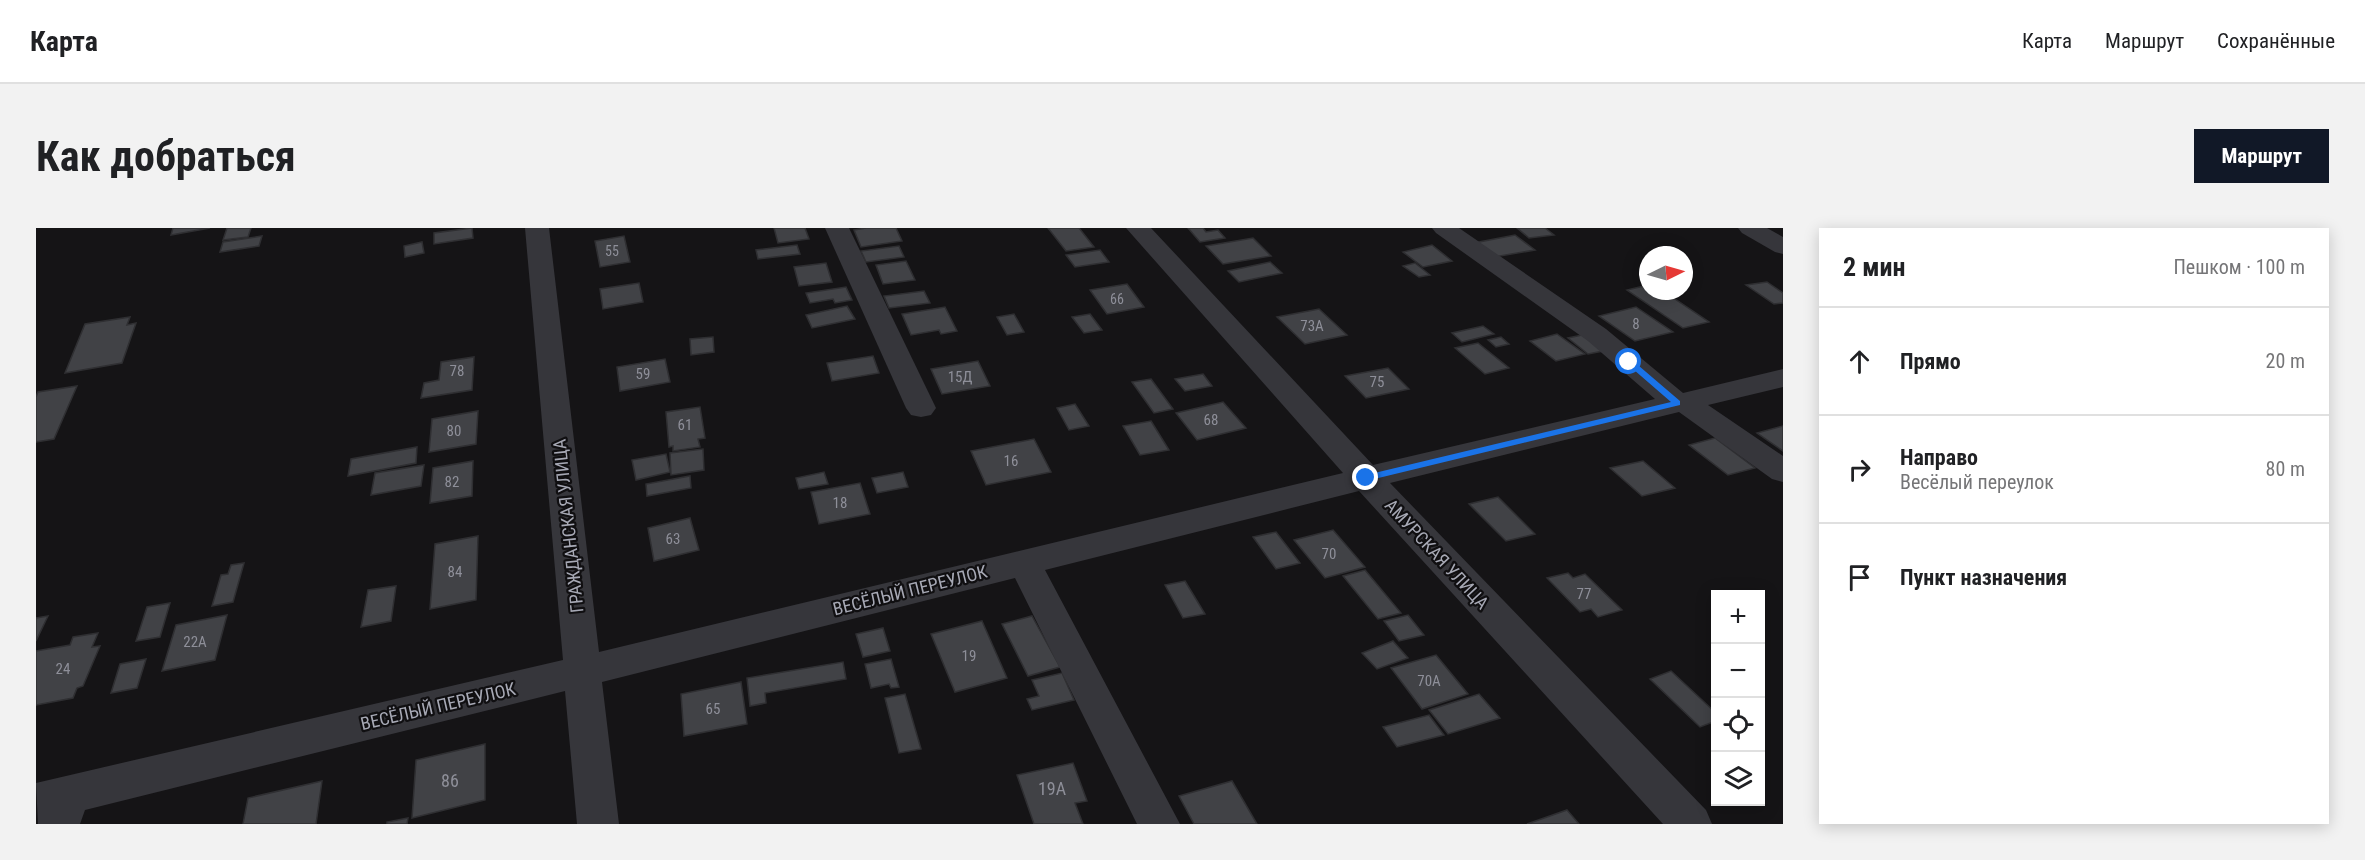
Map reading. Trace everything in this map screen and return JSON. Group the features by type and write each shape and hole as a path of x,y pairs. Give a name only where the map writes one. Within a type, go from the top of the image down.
{"street":[{"name":"ГРАЖДАНСКАЯ УЛИЦА","path":"537,228 598,824"},
{"path":"837,228 921,408"},
{"name":"АМУРСКАЯ УЛИЦА","path":"1138,228 1366,478 1691,824"},
{"path":"1444,228 1597,335 1680,403 1783,471"},
{"path":"1750,228 1783,247"},
{"name":"ВЕСЁЛЫЙ ПЕРЕУЛОК","path":"54,807 584,671 1366,478 1783,378"},
{"path":"1024,562 1159,824"}],"building":[{"path":"173,228 210,228 171,235"},
{"path":"227,228 251,228 248,237 223,240"},
{"path":"472,228 473,238 434,244 434,233"},
{"path":"774,228 805,228 809,239 778,243"},
{"path":"896,228 902,241 861,247 854,230"},
{"path":"1048,228 1079,228 1094,247 1066,251"},
{"path":"1188,228 1203,228 1206,232 1218,230 1225,238 1200,242"},
{"path":"1517,228 1545,228 1554,235 1529,238"},
{"path":"1515,235 1535,250 1494,257 1474,243"},
{"path":"262,236 259,246 220,252 223,242"},
{"path":"624,236 630,262 600,267 595,241"},
{"path":"1253,238 1271,256 1223,264 1206,246"},
{"path":"422,242 424,253 405,257 404,246"},
{"path":"797,245 800,254 758,259 756,250"},
{"path":"1432,245 1452,261 1423,267 1403,252"},
{"path":"899,246 904,257 866,262 861,251"},
{"path":"1100,250 1109,262 1075,267 1066,255"},
{"path":"906,261 915,280 883,284 876,265"},
{"path":"1270,262 1282,273 1239,282 1228,271"},
{"path":"826,263 832,282 799,286 794,267"},
{"path":"1415,263 1430,275 1419,277 1403,266"},
{"path":"1767,282 1783,293 1783,303 1774,304 1746,285"},
{"path":"639,283 643,302 603,309 600,289"},
{"path":"1127,284 1144,307 1107,314 1090,290"},
{"path":"846,287 852,300 835,303 833,299 810,303 806,293"},
{"path":"1639,287 1639,298 1627,290"},
{"path":"924,291 930,303 889,308 884,296"},
{"path":"1642,300 1676,300 1709,322 1683,328"},
{"path":"847,306 855,319 812,328 806,315"},
{"path":"945,307 957,331 941,334 939,330 911,335 902,314"},
{"path":"1636,307 1673,332 1635,341 1599,316"},
{"path":"1319,309 1347,335 1305,344 1277,317"},
{"path":"1014,314 1024,332 1007,335 997,317"},
{"path":"1090,314 1102,330 1084,333 1072,317"},
{"path":"130,317 127,325 136,323 122,363 65,373 85,324"},
{"path":"1483,326 1494,334 1462,342 1452,333"},
{"path":"1557,334 1585,354 1556,361 1530,341"},
{"path":"1582,335 1603,351 1588,354 1568,338"},
{"path":"713,337 714,352 691,355 690,339"},
{"path":"1501,337 1509,344 1496,347 1488,340"},
{"path":"1478,343 1509,368 1485,374 1455,348"},
{"path":"873,356 879,373 832,381 827,363"},
{"path":"474,357 472,390 421,398 424,383 439,380 441,362"},
{"path":"665,359 670,382 620,391 617,367"},
{"path":"978,361 990,386 942,394 931,369"},
{"path":"1388,368 1409,389 1366,398 1345,376"},
{"path":"1203,374 1212,386 1185,391 1175,379"},
{"path":"1151,379 1173,409 1154,413 1132,382"},
{"path":"77,386 54,439 36,442 38,392"},
{"path":"1223,402 1246,428 1197,440 1176,413"},
{"path":"1075,404 1089,426 1069,430 1057,408"},
{"path":"700,407 705,438 698,439 700,447 673,451 673,446 669,447 666,412"},
{"path":"478,411 476,444 429,452 432,419"},
{"path":"1151,421 1169,450 1140,455 1123,426"},
{"path":"1783,426 1783,451 1757,433"},
{"path":"1715,438 1755,468 1728,475 1689,445"},
{"path":"1034,439 1051,472 986,485 971,451"},
{"path":"417,447 416,463 348,476 351,459"},
{"path":"703,449 704,470 671,475 670,453"},
{"path":"666,454 670,472 636,480 632,460"},
{"path":"473,461 472,496 430,503 433,468"},
{"path":"1643,461 1675,488 1642,496 1610,468"},
{"path":"424,465 421,486 371,495 375,473"},
{"path":"824,472 828,484 799,489 796,478"},
{"path":"903,472 908,487 877,493 872,478"},
{"path":"690,476 691,488 647,496 646,484"},
{"path":"860,483 870,514 819,524 811,492"},
{"path":"1498,497 1535,534 1506,541 1469,504"},
{"path":"690,518 699,550 654,561 648,528"},
{"path":"1333,530 1365,567 1325,578 1294,540"},
{"path":"1276,532 1300,563 1276,569 1253,537"},
{"path":"478,536 476,600 430,609 435,544"},
{"path":"244,563 233,602 212,606 221,575 228,574 231,565"},
{"path":"1365,570 1401,613 1378,619 1343,576"},
{"path":"1568,573 1573,578 1585,574 1622,610 1598,617 1591,609 1580,612 1547,578"},
{"path":"1185,581 1205,614 1183,618 1165,585"},
{"path":"396,586 391,621 361,627 368,590"},
{"path":"170,603 160,637 136,641 147,607"},
{"path":"227,615 215,660 162,671 176,625"},
{"path":"1408,615 1424,635 1399,641 1384,621"},
{"path":"48,616 36,641 36,618"},
{"path":"1032,616 1060,667 1028,676 1002,624"},
{"path":"982,621 1007,678 955,692 931,634"},
{"path":"883,628 890,651 863,657 856,634"},
{"path":"98,633 92,647 100,646 83,686 77,688 73,698 36,705 36,651 70,645 73,637"},
{"path":"1393,641 1408,658 1377,669 1362,653"},
{"path":"1436,655 1468,694 1422,709 1391,668"},
{"path":"146,659 137,688 111,693 120,664"},
{"path":"891,659 899,687 891,688 889,684 871,688 865,664"},
{"path":"843,662 846,679 765,693 766,703 750,706 747,678"},
{"path":"1671,671 1711,708 1711,723 1700,727 1650,679"},
{"path":"1062,673 1074,700 1032,710 1027,699 1039,696 1032,680"},
{"path":"741,682 747,724 684,736 681,694"},
{"path":"905,694 921,749 899,753 885,698"},
{"path":"1479,694 1500,718 1448,734 1429,710"},
{"path":"1429,715 1444,735 1397,747 1383,727"},
{"path":"485,744 485,800 412,818 416,760"},
{"path":"1073,763 1087,801 1075,803 1083,824 1034,824 1017,775"},
{"path":"322,781 316,824 243,824 248,798"},
{"path":"1232,781 1257,824 1194,824 1179,796"},
{"path":"1567,810 1579,824 1527,824"},
{"path":"408,818 407,824 387,824 387,822"}],"route":[{"path":"1366,478 1677,403 1629,362"}]}
